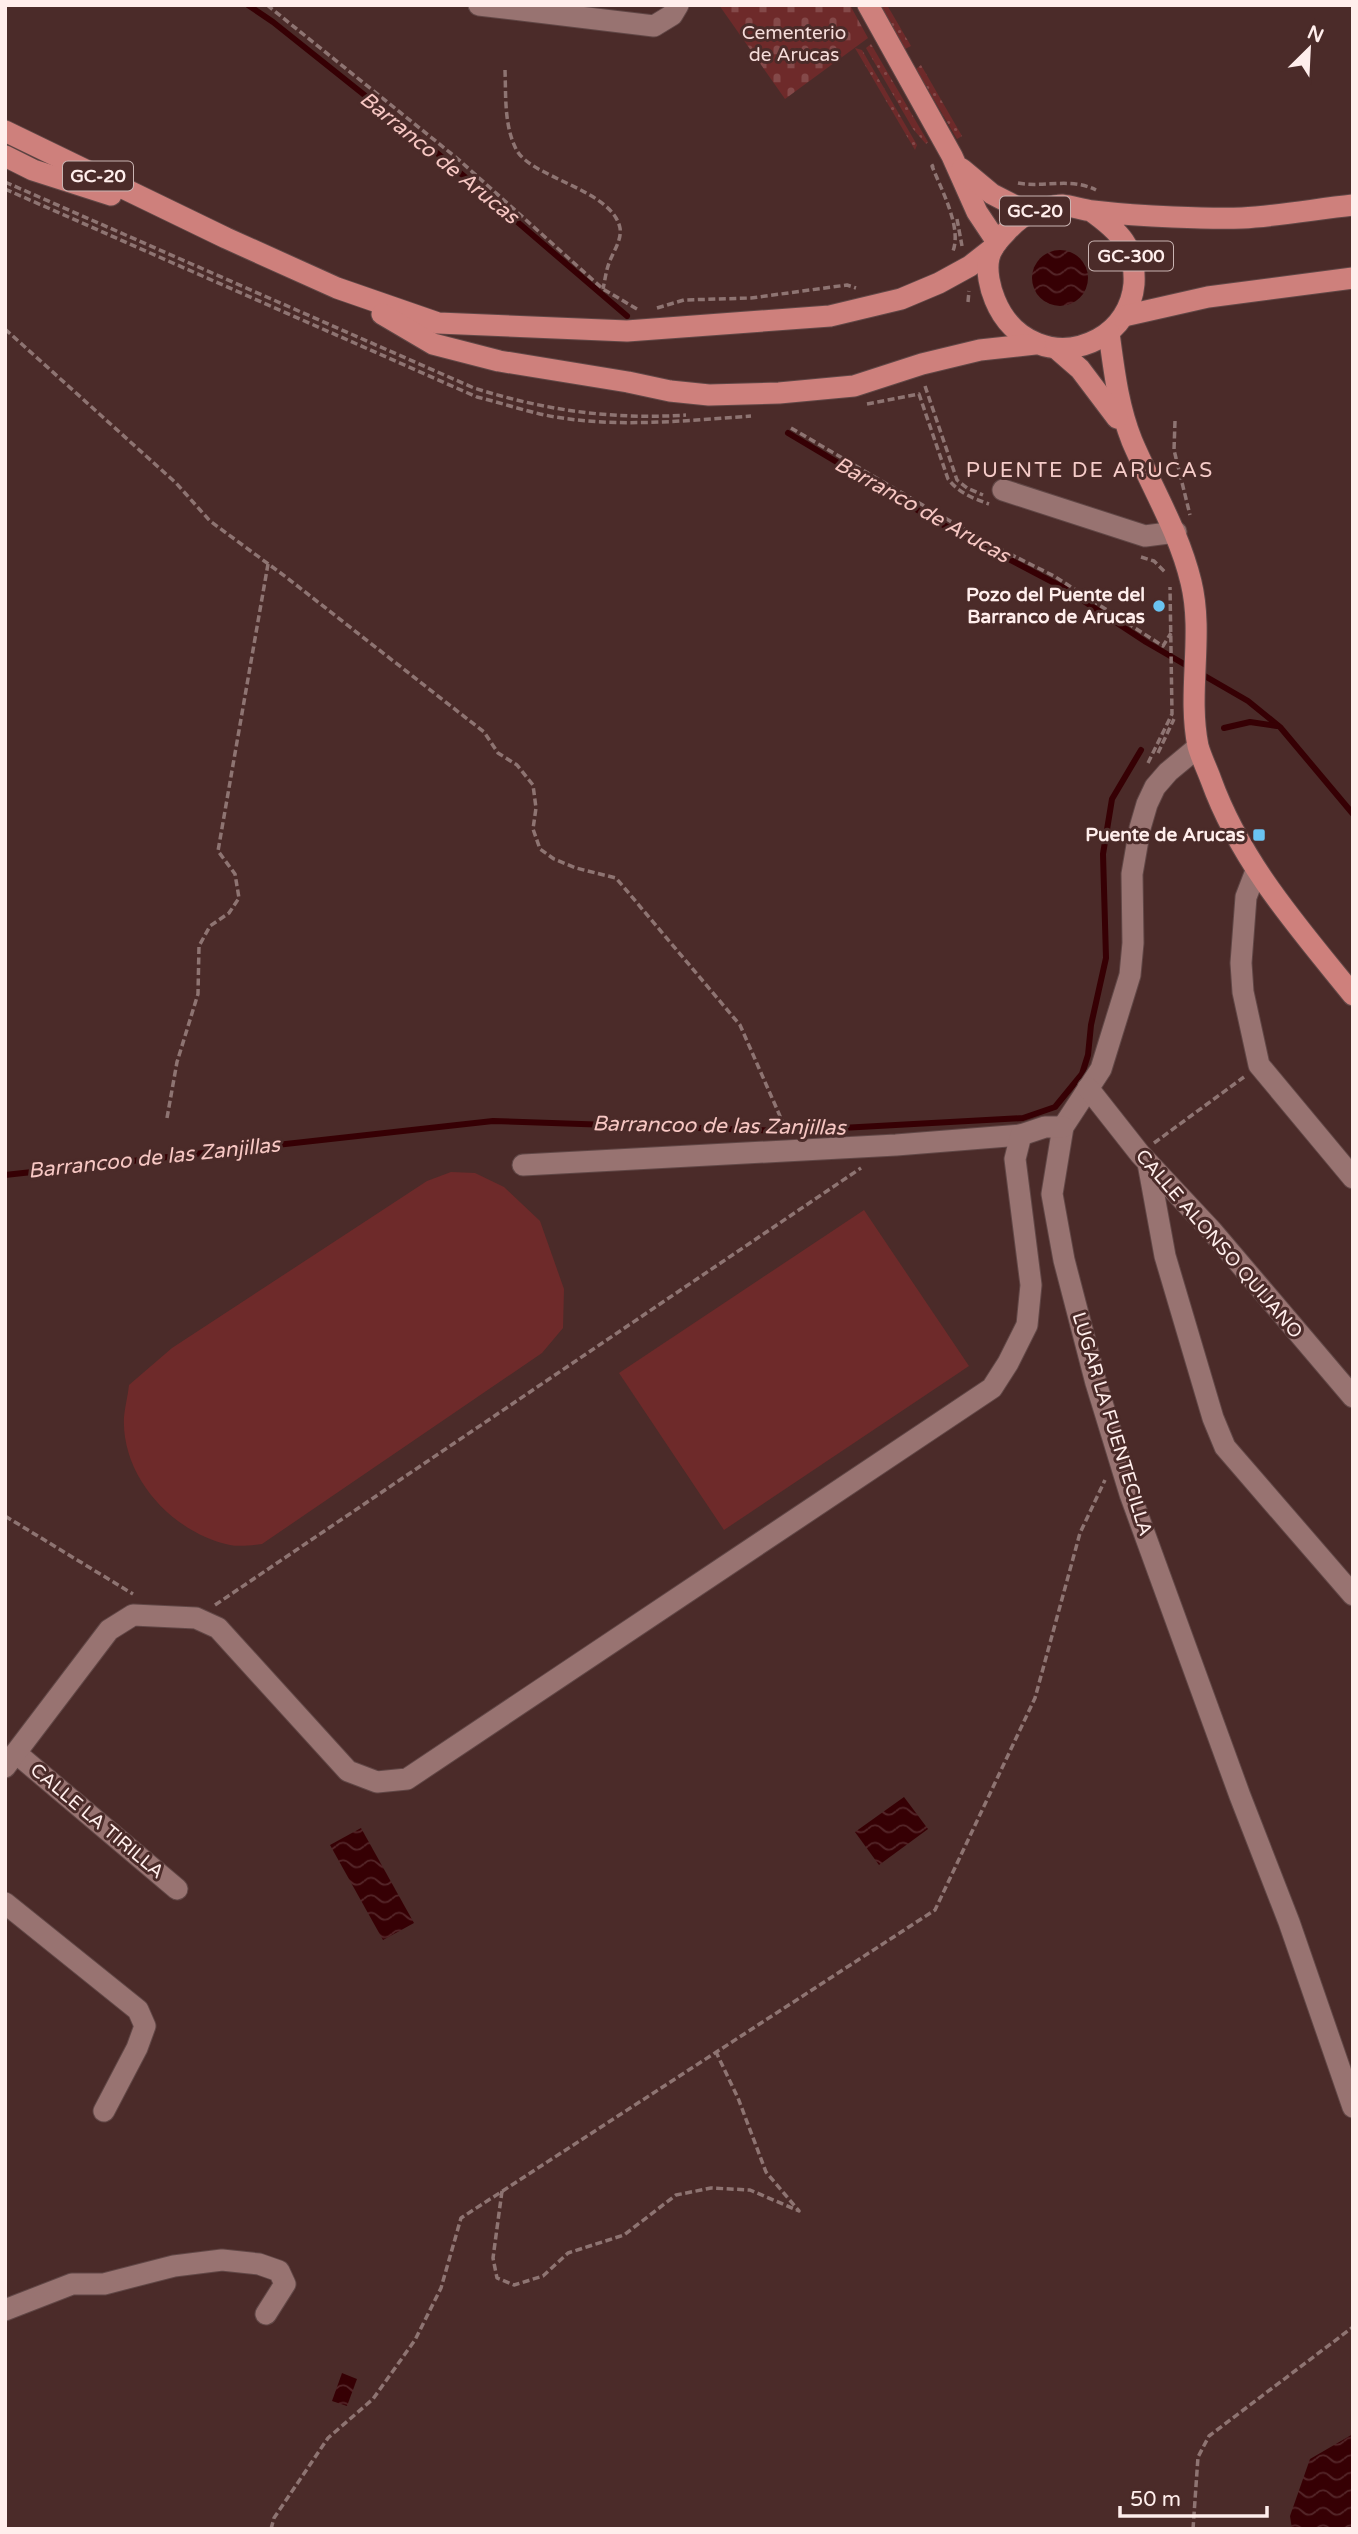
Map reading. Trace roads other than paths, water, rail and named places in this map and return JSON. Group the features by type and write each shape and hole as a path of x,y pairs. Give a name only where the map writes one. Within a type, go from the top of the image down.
{"main road":[{"path":"868,5 958,166 977,212 995,245 989,256 988,268 991,291 1001,316 1016,332 1035,344 1057,349 1084,346 1109,333 1124,316 1208,297 1353,278"},
{"name":"GC-20","path":"5,131 337,288 438,323 627,331 830,316 901,299 939,283 960,264 995,245 1011,226 1028,213 1060,205 1091,211"},
{"path":"5,156 33,170 190,220"},
{"path":"958,166 992,194 1028,213"},
{"path":"1091,211 1172,217 1242,218 1353,205"},
{"name":"GC-300","path":"1091,211 1116,228 1129,248 1135,272 1133,297 1124,316"},
{"path":"337,288 433,344 499,361 670,391 709,395 779,393 853,386 922,364 968,353 1035,344"},
{"path":"1109,333 1116,393 1132,440 1176,532 1191,582 1185,599 1198,747 1215,793 1256,871 1353,995"},
{"path":"1057,349 1080,369 1132,440"}],"street":[{"path":"479,5 654,26 672,15 678,5"},
{"path":"998,498 1145,536 1176,532"},
{"name":"LUGAR LA FUENTECILLA","path":"1198,747 1168,772 1155,787 1147,804 1132,874 1133,943 1130,975 1101,1069 1063,1127 1052,1194 1067,1273 1130,1494 1289,1922 1353,2107"},
{"path":"1256,871 1246,897 1241,963 1243,992 1259,1065 1353,1178"},
{"name":"CALLE ALONSO QUIJANO","path":"1088,1088 1144,1159 1212,1231 1353,1397"},
{"path":"523,1165 895,1145 1021,1135 1045,1127 1063,1127"},
{"path":"11,1760 110,1630 134,1615 196,1618 218,1628 348,1771 377,1782 407,1779 992,1388 1027,1325 1031,1285 1015,1159 1021,1135"},
{"path":"1144,1159 1165,1256 1213,1418 1225,1447 1353,1595"},
{"name":"CALLE LA TIRILLA","path":"11,1760 177,1889"},
{"path":"5,1903 138,2010 145,2026 137,2048 104,2111"},
{"path":"5,2310 72,2284 104,2284 174,2266 222,2260 259,2264 279,2271 285,2284 267,2314"}],"water":[{"path":"1054,250 1066,250 1080,258 1088,272 1086,289 1080,298 1066,306 1054,306 1037,294 1032,284 1032,272 1044,255"},
{"path":"904,1797 928,1829 879,1865 855,1832"},
{"path":"361,1828 414,1923 383,1940 330,1845"},
{"path":"342,2373 357,2379 347,2406 332,2401"},
{"path":"1353,2434 1353,2529 1292,2529 1290,2516 1310,2459"}],"waterway":[{"name":"Barranco de Arucas","path":"248,5 437,153 627,316"},
{"name":"Barranco de Arucas","path":"788,433 936,521 1064,588 1146,642 1248,701 1280,727 1353,814"},
{"name":"Barrancoo de las Zanjillas","path":"1224,728 1250,722 1277,726"},
{"name":"Barrancoo de las Zanjillas","path":"5,1175 493,1121 787,1131 1023,1118 1055,1107 1082,1074 1088,1055 1091,1025 1106,958 1103,854 1112,799 1141,750"}],"place":[{"name":"Pozo del Puente del Barranco de Arucas","path":"1159,606"},
{"name":"Puente de Arucas","path":"1259,835"}],"district":[{"name":"PUENTE DE ARUCAS","path":"1090,470"}],"park label":[{"name":"Cementerio de Arucas","path":"794,44"}]}
